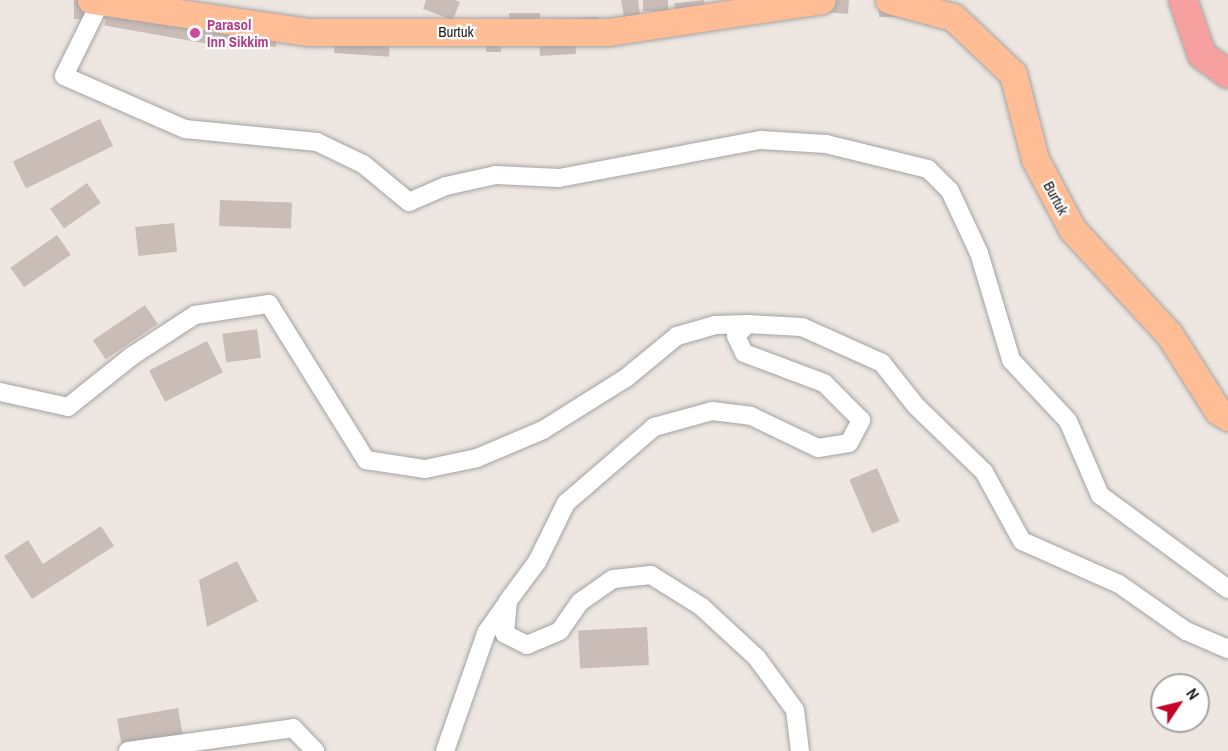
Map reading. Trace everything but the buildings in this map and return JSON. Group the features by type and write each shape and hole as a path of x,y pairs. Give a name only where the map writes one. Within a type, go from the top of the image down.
{"highway":[{"path":"1183,0 1202,55 1228,74"}],"main road":[{"name":"Burtuk","path":"96,1 309,32 608,32 822,0"},
{"name":"Burtuk","path":"889,0 953,17 1013,74 1035,159 1072,229 1169,334 1218,411 1228,417"}],"street":[{"path":"96,1 64,76 185,129 317,142 363,164 409,202 446,186 496,175 559,178 761,140 826,144 928,170 950,191 979,253 1011,360 1068,421 1100,495 1228,589"},
{"path":"0,392 68,407 132,356 195,315 269,304 366,460 425,470 477,458 543,430 626,378 677,336 747,324 802,327 882,363 984,472 1022,541 1119,584 1186,631 1228,649"},
{"path":"445,751 486,633 537,562 566,503 654,427 712,411 751,416 818,448 849,443 861,420 824,383 744,353 736,336 747,324"},
{"path":"508,602 505,634 527,645 560,631 580,602 613,579 651,575 702,607 757,658 795,710 800,751"},
{"path":"128,751 293,728 315,751"}],"place":[{"name":"Parasol Inn Sikkim","path":"195,33"}]}
